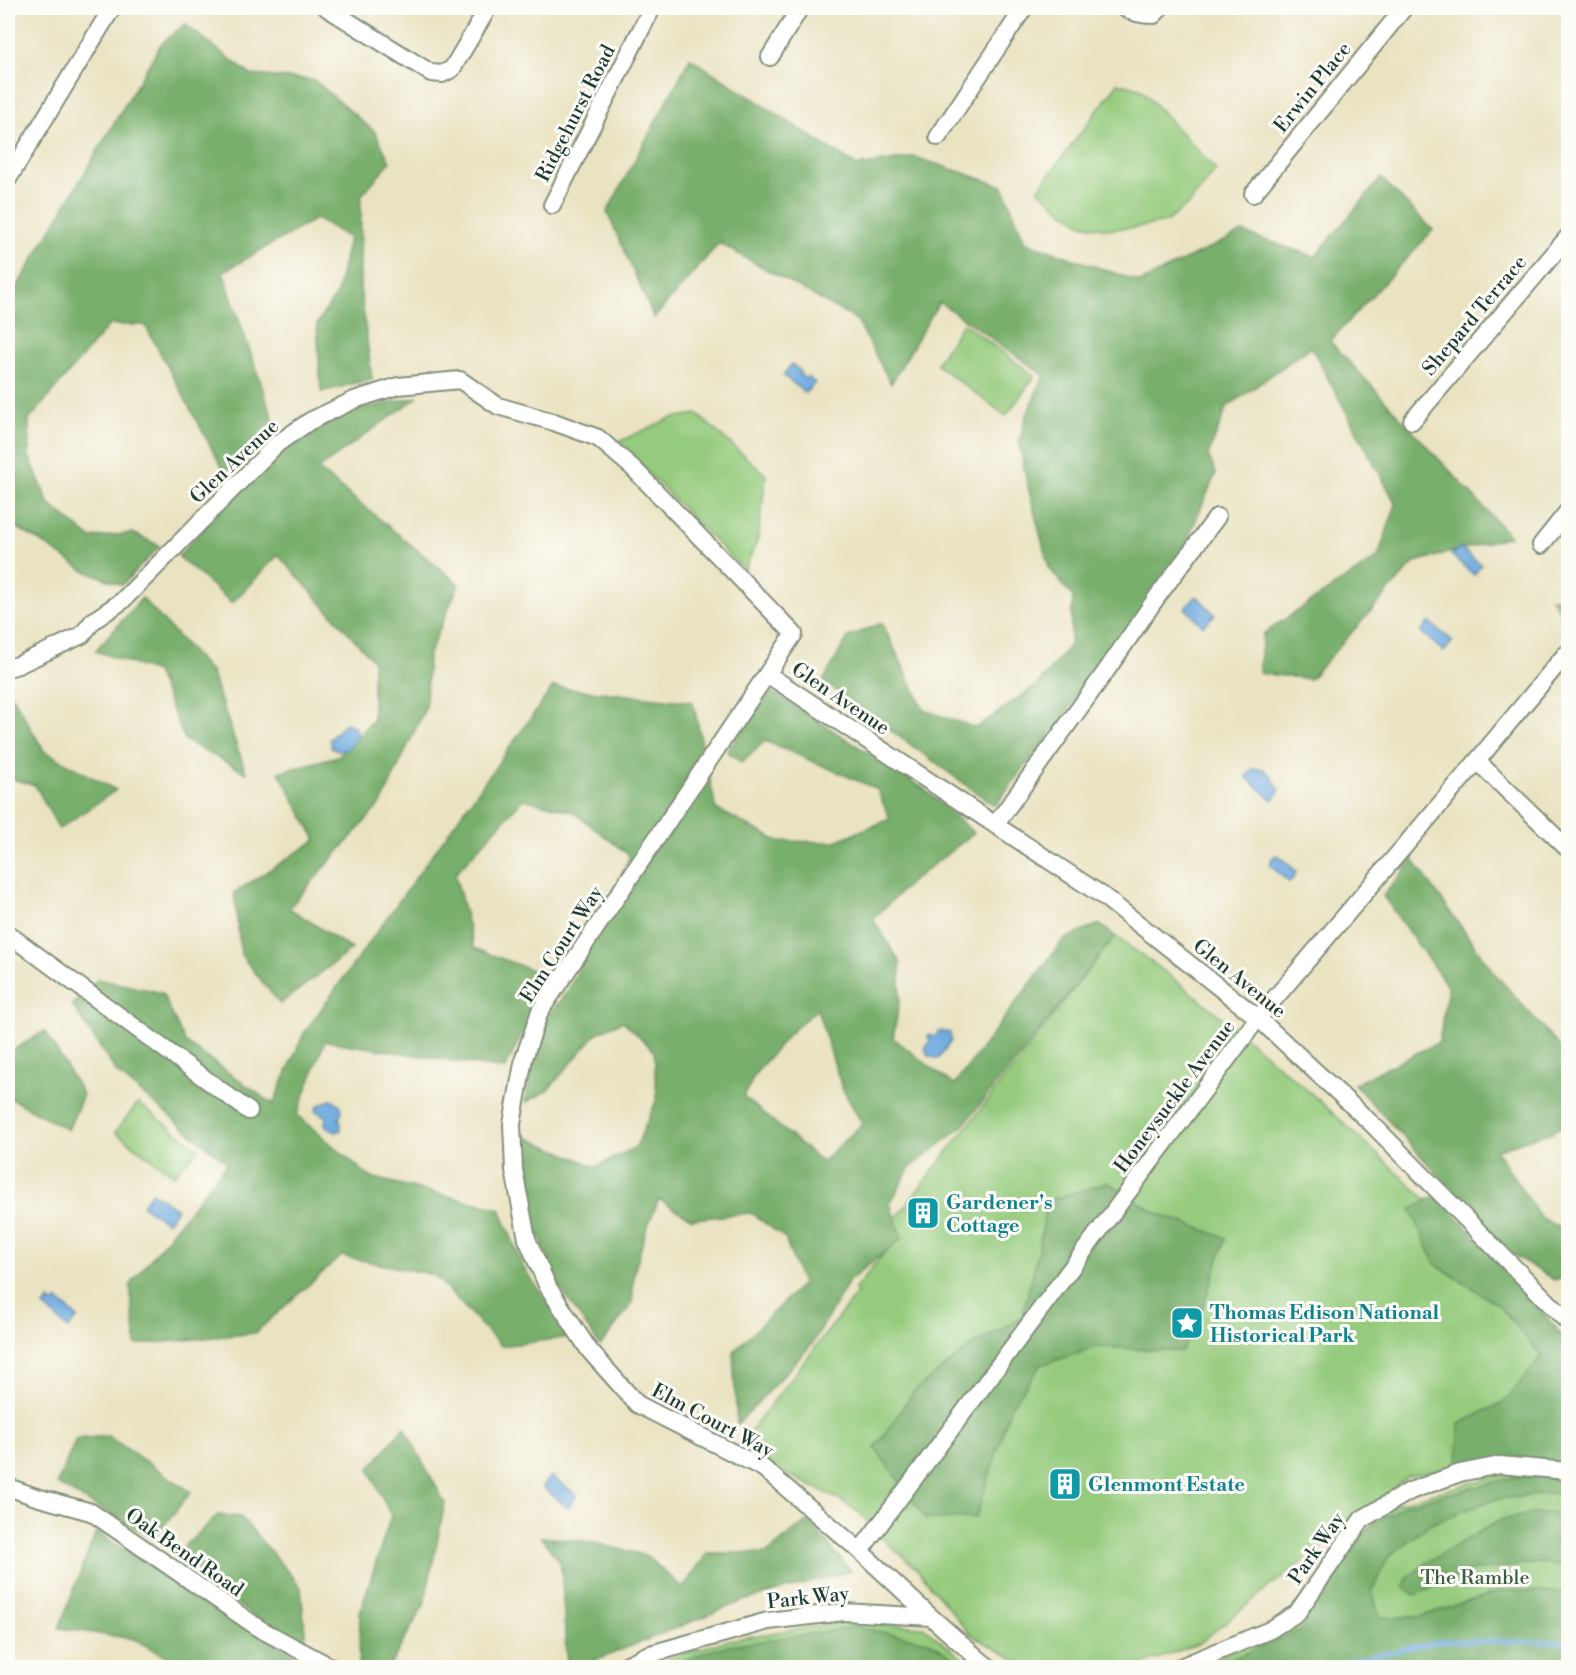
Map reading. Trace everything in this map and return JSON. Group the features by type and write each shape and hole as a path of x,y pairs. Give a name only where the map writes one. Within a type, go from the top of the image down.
{"street":[{"path":"8,178 112,8"},
{"path":"327,8 431,73 442,74 452,69 488,8"},
{"name":"Ridgehurst Road","path":"552,205 652,8"},
{"path":"770,57 800,8"},
{"path":"938,137 1024,8"},
{"path":"1124,8 1143,15 1155,15 1160,8"},
{"name":"Erwin Place","path":"1252,194 1404,8"},
{"name":"Shepard Terrace","path":"1412,421 1569,237"},
{"name":"Glen Avenue","path":"8,668 82,635 93,621 122,601 278,444 310,421 354,400 398,386 459,380 498,406 554,422 598,438 633,468 795,634 767,674 1103,896 1258,1018 1373,1125 1569,1322"},
{"path":"1541,545 1569,511"},
{"path":"995,825 1157,597 1217,517"},
{"name":"Honeysuckle Avenue","path":"860,1551 1258,1018 1565,655"},
{"name":"Elm Court Way","path":"767,674 540,1011 524,1058 512,1124 514,1170 527,1239 548,1287 588,1350 637,1404 763,1468 860,1551 931,1617"},
{"path":"1477,761 1569,849"},
{"path":"8,934 249,1112"},
{"name":"Park Way","path":"1178,1668 1270,1630 1297,1613 1362,1519 1410,1491 1460,1473 1500,1465 1569,1471"},
{"name":"Oak Bend Road","path":"8,1487 91,1512 260,1629 333,1668"},
{"name":"Park Way","path":"619,1668 647,1655 768,1621 844,1612 931,1617"},
{"path":"931,1617 990,1668"}],"green space":[{"path":"185,24 251,75 314,80 375,132 390,162 361,196 360,286 372,379 321,392 317,324 337,293 349,238 317,218 223,272 275,425 225,473 145,325 109,325 29,420 29,456 49,504 91,538 133,533 160,546 122,585 83,570 8,523 8,302 161,44"},
{"path":"690,58 857,166 915,157 1003,186 1025,242 1140,282 1242,232 1315,257 1381,178 1433,230 1330,341 1510,536 1415,562 1310,679 1259,673 1263,634 1378,557 1396,504 1311,347 1227,407 1208,455 1216,473 1173,573 995,806 823,681 848,637 882,623 924,710 976,728 1038,684 1070,645 1073,597 1049,568 1019,443 1026,417 1044,375 939,302 891,384 857,320 719,243 654,318 607,212"},
{"path":"1118,83 1140,88 1216,170 1190,203 1166,222 1133,228 1107,229 1082,224 1038,190"},
{"path":"963,323 1035,376 1006,416 936,364"},
{"path":"418,397 318,469 459,584 428,656 426,706 382,802 289,908 352,949 280,1004 241,955 234,893 316,840 279,772 338,756 373,720 373,660 278,555 232,603 178,556 284,443 338,413"},
{"path":"697,414 766,475 758,538 744,571 618,442 671,418"},
{"path":"142,598 211,672 246,773 185,740 156,672 95,651"},
{"path":"1551,598 1568,599 1568,625"},
{"path":"553,687 693,702 716,809 778,841 833,842 890,819 877,789 765,741 742,763 727,751 771,691 923,788 974,833 911,882 873,919 900,962 900,999 893,1038 954,1085 1063,940 1099,924 1115,936 962,1127 909,1169 890,1204 902,1238 849,1281 812,1344 737,1425 733,1352 802,1284 785,1238 751,1213 692,1219 659,1199 646,1230 634,1273 632,1304 600,1346 555,1280 526,1195 526,1137 596,1167 636,1147 657,1099 654,1051 623,1021 597,1033 547,1091 525,1103 536,1031 569,989 630,856 572,811 523,799 455,874 474,948 550,977 505,1069 325,1041 297,1115 370,1177 500,1209 523,1267 572,1337 501,1346 434,1275 341,1256 255,1333 136,1345 130,1285 227,1163 117,1073 72,1005 98,979 162,993 185,1042 273,1104 304,1033","holes":["817,1009 842,1088 862,1124 822,1162 744,1097 755,1074 788,1035"]},
{"path":"8,689 44,751 116,790 59,829 35,785 8,778"},
{"path":"1413,860 1495,974 1568,1056 1568,1123 1551,1132 1496,1150 1540,1217 1568,1233 1568,1277 1554,1280 1512,1254 1354,1084 1439,1042 1448,987 1383,896"},
{"name":"Thomas Edison National Historical Park","path":"1115,936 1217,1013 1321,1102 1454,1225 1566,1354 1521,1454 1408,1476 1347,1529 1270,1586 1200,1643 1135,1667 1028,1667 970,1634 916,1568 877,1534 861,1514 839,1499 736,1450 858,1292 854,1290 889,1247 880,1239"},
{"path":"45,1031 83,1095 68,1130 8,1097 8,1053"},
{"path":"138,1103 199,1149 174,1175 115,1132"},
{"path":"1108,1182 1156,1213 1226,1238 1198,1321 1182,1351 1097,1347 1041,1365 1011,1406 976,1518 926,1519 875,1448 915,1390 976,1343 1022,1317 1038,1252 1047,1201"},
{"path":"1437,1195 1532,1297 1568,1344 1568,1464 1458,1461 1459,1424 1504,1402 1542,1356 1497,1304 1435,1264 1411,1209"},
{"path":"404,1427 445,1503 424,1605 389,1667 359,1667 360,1612 391,1516 369,1469"},
{"path":"108,1436 191,1492 153,1539 57,1484 76,1439"},
{"name":"The Ramble","path":"1507,1473 1568,1481 1568,1667 1193,1668 1292,1626 1353,1542 1392,1505"},
{"path":"1519,1476 1568,1479 1568,1491 1492,1500 1430,1524 1388,1557 1372,1591 1380,1617 1419,1617 1503,1590 1568,1593 1568,1667 1210,1668 1301,1630 1315,1603 1368,1529 1404,1505"},
{"path":"1568,1512 1568,1566 1541,1563 1471,1571 1414,1595 1404,1587 1407,1578 1426,1563 1500,1520 1531,1514"},
{"path":"218,1515 241,1517 301,1587 306,1645 249,1613 174,1556"},
{"path":"808,1520 851,1571 743,1601 579,1667 567,1667 561,1564 541,1537 591,1542 647,1556 683,1588 707,1553 767,1553"},
{"path":"96,1532 314,1667 185,1667 134,1639 59,1628"},
{"path":"848,1621 923,1627 962,1657 983,1667 638,1668 728,1640"},
{"path":"856,1627 928,1641 970,1667 663,1667 722,1647"}],"water":[{"path":"792,364 805,379 808,377 815,383 805,393 783,375"},
{"path":"1460,547 1481,565 1474,575 1451,555"},
{"path":"1197,596 1215,615 1203,626 1185,608"},
{"path":"1429,622 1453,641 1444,652 1421,632"},
{"path":"345,723 355,727 358,736 347,750 331,748 329,740"},
{"path":"1253,769 1263,769 1272,777 1280,791 1272,800 1246,777"},
{"path":"1278,855 1296,871 1294,878 1289,882 1270,865 1272,858"},
{"path":"939,1031 950,1033 951,1041 938,1059 928,1056 925,1048 930,1042 929,1035 935,1037"},
{"path":"332,1099 341,1106 342,1112 339,1118 341,1130 336,1132 325,1124 326,1117 316,1111 317,1106"},
{"path":"152,1192 177,1209 167,1222 142,1205"},
{"path":"49,1300 54,1304 58,1300 78,1318 68,1329 44,1306"},
{"path":"551,1476 577,1495 568,1508 542,1487"}],"waterway":[{"path":"1333,1668 1345,1662 1441,1641 1568,1642"}],"place":[{"name":"Gardener's Cottage","path":"923,1213"},
{"name":"Thomas Edison National Historical Park","path":"1187,1323"},
{"name":"Glenmont Estate","path":"1065,1484"}]}
